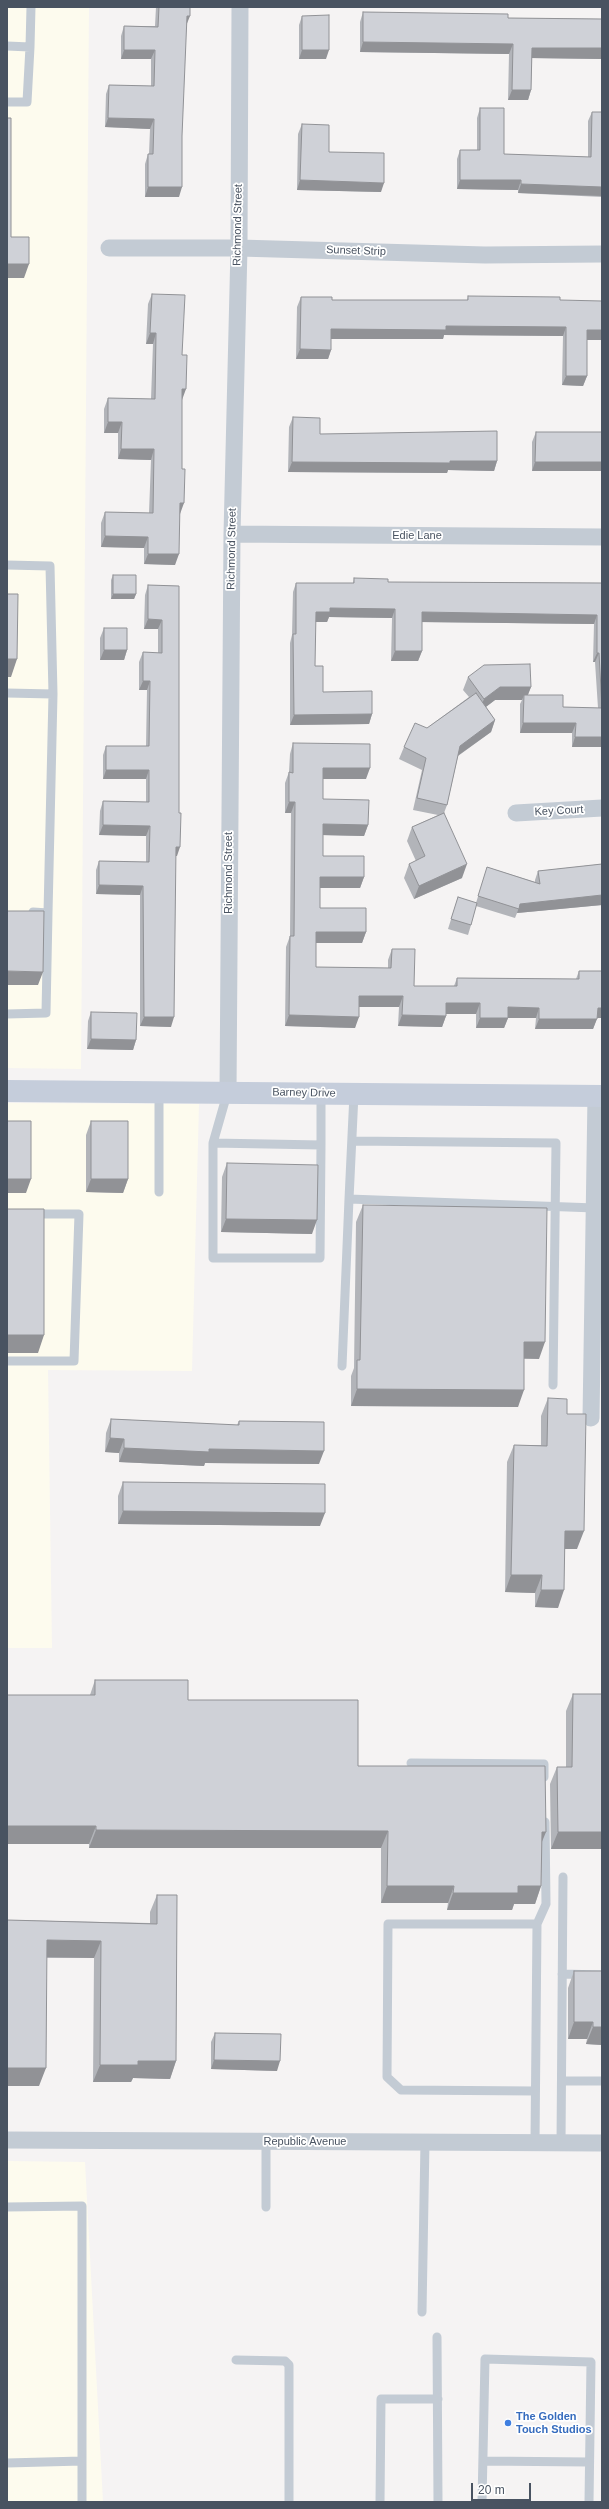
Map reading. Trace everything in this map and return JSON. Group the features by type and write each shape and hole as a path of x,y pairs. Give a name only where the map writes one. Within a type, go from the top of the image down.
{"street":[{"name":"Richmond Street","path":"228,1092 232,534 238,248 240,7"},
{"name":"Sunset Strip","path":"110,248 238,248 485,255 602,254"},
{"name":"Edie Lane","path":"232,534 602,537"},
{"name":"Key Court","path":"516,813 602,808"},
{"name":"Barney Drive","path":"7,1090 159,1093 228,1092 599,1096"},
{"path":"591,1418 595,1208 599,1096"},
{"name":"Republic Avenue","path":"7,2140 602,2143"}],"lane":[{"path":"7,102 27,102 30,46 30,7"},
{"path":"7,46 30,46"},
{"path":"7,565 50,566 53,694 46,1013 7,1014"},
{"path":"7,693 53,694"},
{"path":"21,912 48,913"},
{"path":"228,1092 213,1143 213,1258 320,1258 320,1094"},
{"path":"159,1093 159,1192"},
{"path":"342,1366 354,1094"},
{"path":"352,1141 556,1143 557,1207 553,1385"},
{"path":"213,1143 321,1145"},
{"path":"349,1199 595,1208"},
{"path":"7,1361 74,1361 79,1214 23,1214"},
{"path":"411,1763 544,1764 544,1788"},
{"path":"535,2143 537,1924 546,1904 544,1811"},
{"path":"561,2143 563,1877"},
{"path":"535,2091 401,2090 387,2077 388,1924 537,1924"},
{"path":"562,1974 602,1975"},
{"path":"562,2081 602,2081"},
{"path":"266,2141 266,2207"},
{"path":"422,2312 425,2142"},
{"path":"7,2207 82,2206 82,2502"},
{"path":"437,2337 438,2502"},
{"path":"482,2502 485,2359 591,2362 589,2502"},
{"path":"236,2360 285,2361 289,2365 289,2502"},
{"path":"380,2502 381,2399 438,2399"},
{"path":"7,2463 82,2461"},
{"path":"483,2461 589,2462"}],"shaded area":[{"path":"7,7 89,7 81,1069 7,1068"},
{"path":"7,1103 199,1104 192,1371 48,1370 52,1648 7,1648"},
{"path":"7,2161 85,2162 103,2502 7,2502"}],"building":[{"path":"159,7 190,7 190,16 187,16 182,136 182,187 148,187 148,154 153,154 154,119 108,118 109,85 154,86 155,50 124,50 124,26 158,27"},
{"path":"363,12 508,14 508,18 602,19 602,48 532,48 531,90 512,90 513,44 363,42"},
{"path":"329,15 329,50 302,50 302,16"},
{"path":"480,108 504,108 504,154 591,157 592,112 602,112 602,187 521,184 521,180 460,180 460,150 480,150"},
{"path":"7,118 11,118 11,237 29,237 29,264 7,264"},
{"path":"302,124 329,125 329,152 384,153 384,183 300,180"},
{"path":"152,294 185,295 182,355 187,355 186,389 182,389 182,469 185,469 184,503 180,503 179,554 148,554 148,537 105,536 105,512 153,513 154,449 121,449 122,422 108,422 108,398 155,399 156,333 150,333"},
{"path":"468,296 560,297 560,300 602,301 602,330 587,330 587,376 566,376 566,327 446,326 446,330 331,329 331,350 300,349 301,297 332,297 332,300 468,300"},
{"path":"293,417 320,418 320,434 497,431 497,461 450,461 450,463 292,462"},
{"path":"536,432 602,432 602,462 535,462"},
{"path":"113,575 136,575 136,594 113,594"},
{"path":"354,578 388,579 388,582 602,583 602,708 599,653 597,653 597,615 422,612 422,651 395,651 395,609 330,608 330,612 316,612 315,666 323,666 323,692 372,691 372,714 294,715 293,634 296,634 296,583 354,583"},
{"path":"148,585 179,586 179,813 181,813 180,847 176,847 174,1017 144,1017 143,886 99,885 99,861 149,862 150,826 103,825 103,801 149,802 149,770 106,770 106,746 149,746 150,681 143,681 143,652 162,653 162,620 148,619"},
{"path":"7,594 18,594 17,659 7,659"},
{"path":"104,628 127,628 127,650 104,650"},
{"path":"530,664 531,687 500,687 484,699 468,677 484,665"},
{"path":"476,693 495,720 460,746 447,805 417,798 426,758 404,747 415,723 427,728"},
{"path":"524,695 563,695 563,707 602,708 602,737 575,737 576,723 523,723"},
{"path":"293,743 370,744 370,768 323,768 323,799 369,800 368,825 323,824 323,856 364,856 364,877 320,877 320,908 366,908 366,932 316,932 316,967 391,968 392,949 415,949 414,986 457,986 457,978 579,979 579,971 602,971 602,1008 598,1008 597,1019 539,1019 539,1008 508,1007 508,1018 480,1018 480,1003 446,1003 446,1016 402,1015 403,996 359,996 359,1017 289,1015 290,936 294,936 295,802 289,802 289,772 293,773"},
{"path":"444,813 467,864 419,886 409,864 425,856 412,827"},
{"path":"602,864 602,895 520,904 519,909 478,896 487,867 540,884 538,871"},
{"path":"458,897 477,903 471,925 451,919"},
{"path":"7,911 44,911 43,972 7,971"},
{"path":"91,1012 137,1013 136,1040 91,1039"},
{"path":"7,1121 31,1121 31,1179 7,1179"},
{"path":"91,1121 128,1121 128,1179 91,1179"},
{"path":"227,1163 318,1165 317,1220 226,1219"},
{"path":"363,1205 547,1208 545,1342 524,1342 524,1390 357,1389 357,1360 360,1360"},
{"path":"7,1209 44,1209 44,1335 7,1335"},
{"path":"548,1398 567,1399 567,1414 586,1414 584,1531 565,1531 564,1590 541,1590 542,1575 511,1575 514,1445 547,1446"},
{"path":"111,1419 239,1425 239,1421 324,1422 324,1451 209,1449 209,1452 124,1448 124,1439 110,1438"},
{"path":"123,1482 325,1484 325,1513 123,1511"},
{"path":"95,1680 188,1680 188,1700 358,1700 358,1766 545,1766 546,1832 542,1832 541,1886 518,1886 518,1893 453,1893 454,1886 387,1886 388,1831 96,1830 96,1826 7,1826 7,1695 95,1695"},
{"path":"573,1694 602,1694 602,1832 558,1832 557,1767 572,1767"},
{"path":"157,1895 177,1895 176,2061 138,2061 138,2065 100,2065 101,1941 47,1940 46,2068 7,2068 7,1920 157,1924"},
{"path":"574,1971 602,1971 602,2027 593,2027 593,2022 574,2022"},
{"path":"215,2033 281,2034 280,2061 214,2060"}],"place":[{"name":"The Golden Touch Studios","path":"508,2423"}]}
